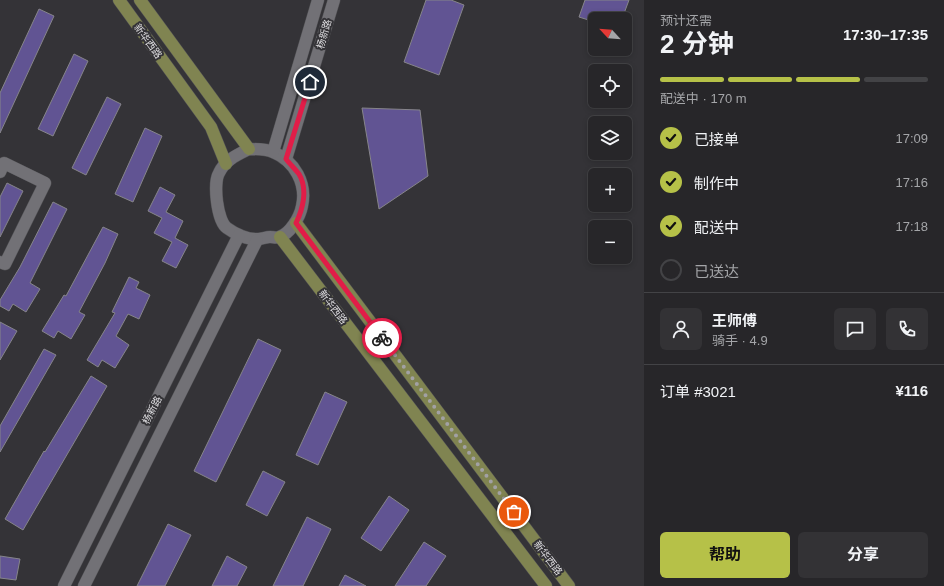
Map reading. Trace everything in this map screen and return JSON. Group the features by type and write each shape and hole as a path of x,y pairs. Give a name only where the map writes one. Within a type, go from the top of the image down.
{"main road":[{"name":"新华西路","path":"119,0 211,128 226,164"},
{"name":"新华西路","path":"140,0 249,149"},
{"name":"新华西路","path":"296,223 569,586"},
{"name":"新华西路","path":"280,237 546,586"}],"street":[{"name":"杨新路","path":"274,152 318,0"},
{"name":"杨新路","path":"286,159 334,0"},
{"path":"249,149 263,149 274,152 286,159 299,175 304,196 301,213 296,223 280,237 257,240 239,235 225,227 218,211 218,173 230,158 249,149"},
{"path":"0,172 4,164 45,183 5,264 0,262"},
{"name":"杨新路","path":"64,586 239,235"},
{"name":"杨新路","path":"84,586 257,240"}],"building":[{"path":"426,0 451,0 464,5 439,75 404,62"},
{"path":"585,0 629,0 625,12 588,12 588,20 579,17"},
{"path":"39,9 54,16 0,133 0,93"},
{"path":"74,54 88,61 53,136 38,129"},
{"path":"107,97 121,104 86,175 72,168"},
{"path":"362,108 420,110 428,176 379,209"},
{"path":"145,128 162,136 133,202 115,194"},
{"path":"7,183 23,191 0,237 0,197"},
{"path":"160,187 175,195 166,212 183,221 175,238 188,245 176,268 162,261 172,242 154,233 162,218 148,211"},
{"path":"53,202 67,209 30,283 40,289 26,312 13,304 9,311 0,306 0,300 20,267"},
{"path":"103,227 118,234 105,263 79,312 85,315 71,339 58,331 54,338 42,331 64,295 66,296"},
{"path":"129,277 139,282 136,288 150,295 139,319 128,314 116,336 129,345 115,368 102,360 98,367 87,360 115,313 112,312"},
{"path":"0,322 17,331 0,360"},
{"path":"258,339 281,350 216,482 194,471"},
{"path":"44,349 56,355 0,452 0,426"},
{"path":"91,376 107,386 23,530 5,519 44,451 45,452"},
{"path":"325,392 347,402 318,465 296,455"},
{"path":"263,471 285,482 267,516 246,505"},
{"path":"389,496 409,510 381,551 361,538"},
{"path":"307,517 331,529 303,586 273,586"},
{"path":"168,524 191,535 165,586 137,586"},
{"path":"424,542 446,556 426,586 395,586"},
{"path":"0,556 20,559 16,580 0,578"},
{"path":"227,556 247,567 237,586 212,586"},
{"path":"345,575 366,586 339,586"}],"way so far":[{"path":"382,338 514,512"}],"route":[{"path":"310,82 286,159 299,175 304,196 301,213 296,223 382,338"}]}
